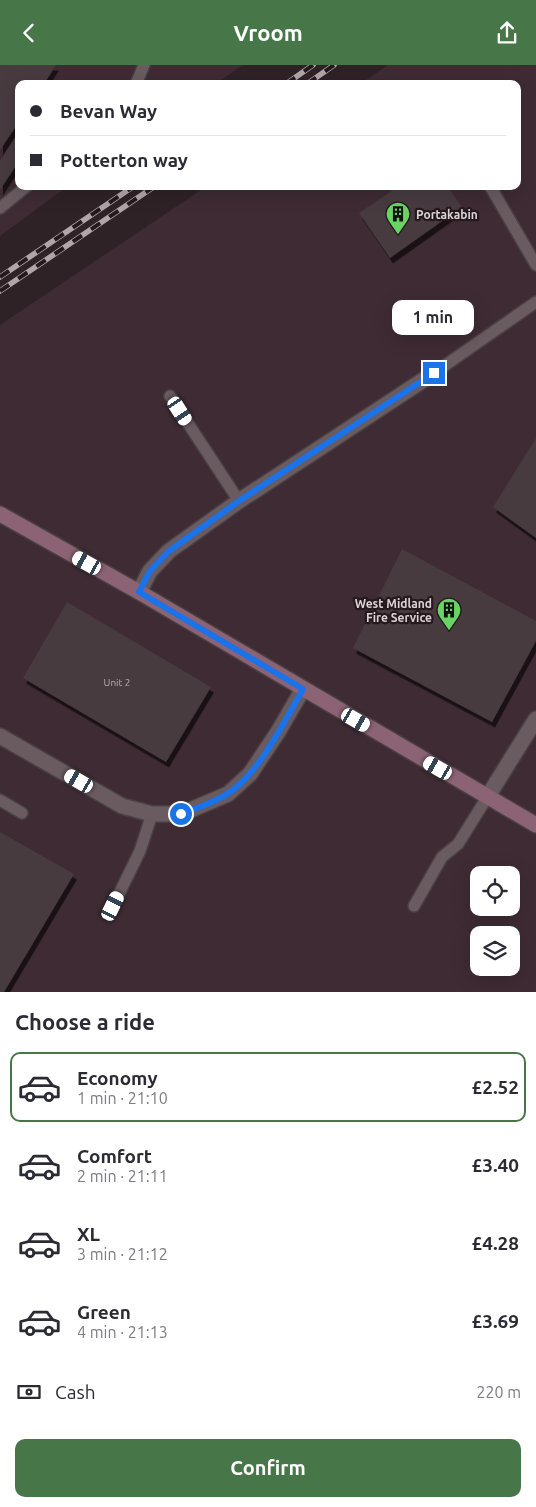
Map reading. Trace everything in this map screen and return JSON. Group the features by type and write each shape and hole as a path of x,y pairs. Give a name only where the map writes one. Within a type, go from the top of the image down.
{"street":[{"path":"139,592 150,571 169,551 239,501 434,373"},
{"path":"0,514 139,592 536,825"},
{"path":"0,736 122,806 152,814 181,814 228,794 250,774 278,732 303,689"},
{"path":"488,797 536,719"}],"lane":[{"path":"138,80 144,65"},
{"path":"0,208 22,190"},
{"path":"492,190 536,265"},
{"path":"434,373 536,302"},
{"path":"170,396 239,501"},
{"path":"414,906 442,857 458,844 488,797"},
{"path":"0,800 22,813"},
{"path":"113,906 140,851 152,814"}],"shaded area":[{"path":"0,65 243,65 221,80 15,80 15,190 63,190 0,236"},
{"path":"388,65 536,65 536,992 0,992 0,325 201,190 521,190 521,80 366,80"}],"building":[{"path":"0,65 56,65 47,80 15,80 15,128 0,150"},
{"path":"15,138 15,167 0,190 0,161"},
{"name":"Portakabin","path":"393,190 450,190 462,207 390,258 359,213"},
{"path":"536,438 536,538 493,507"},
{"name":"West Midland Fire Service","path":"402,549 536,621 536,641 492,722 353,648"},
{"path":"67,602 211,687 166,762 23,678"},
{"path":"0,832 74,874 4,992 0,992"}],"railway":[{"path":"292,80 313,65"},
{"path":"313,80 334,65"},
{"path":"0,277 128,190"},
{"path":"0,291 149,190"}],"place":[{"name":"Portakabin","path":"398,235"},
{"name":"West Midland Fire Service","path":"449,631"}],"route":[{"path":"181,814 228,794 250,774 278,732 303,689 139,592 150,571 169,551 239,501 434,373"}]}
